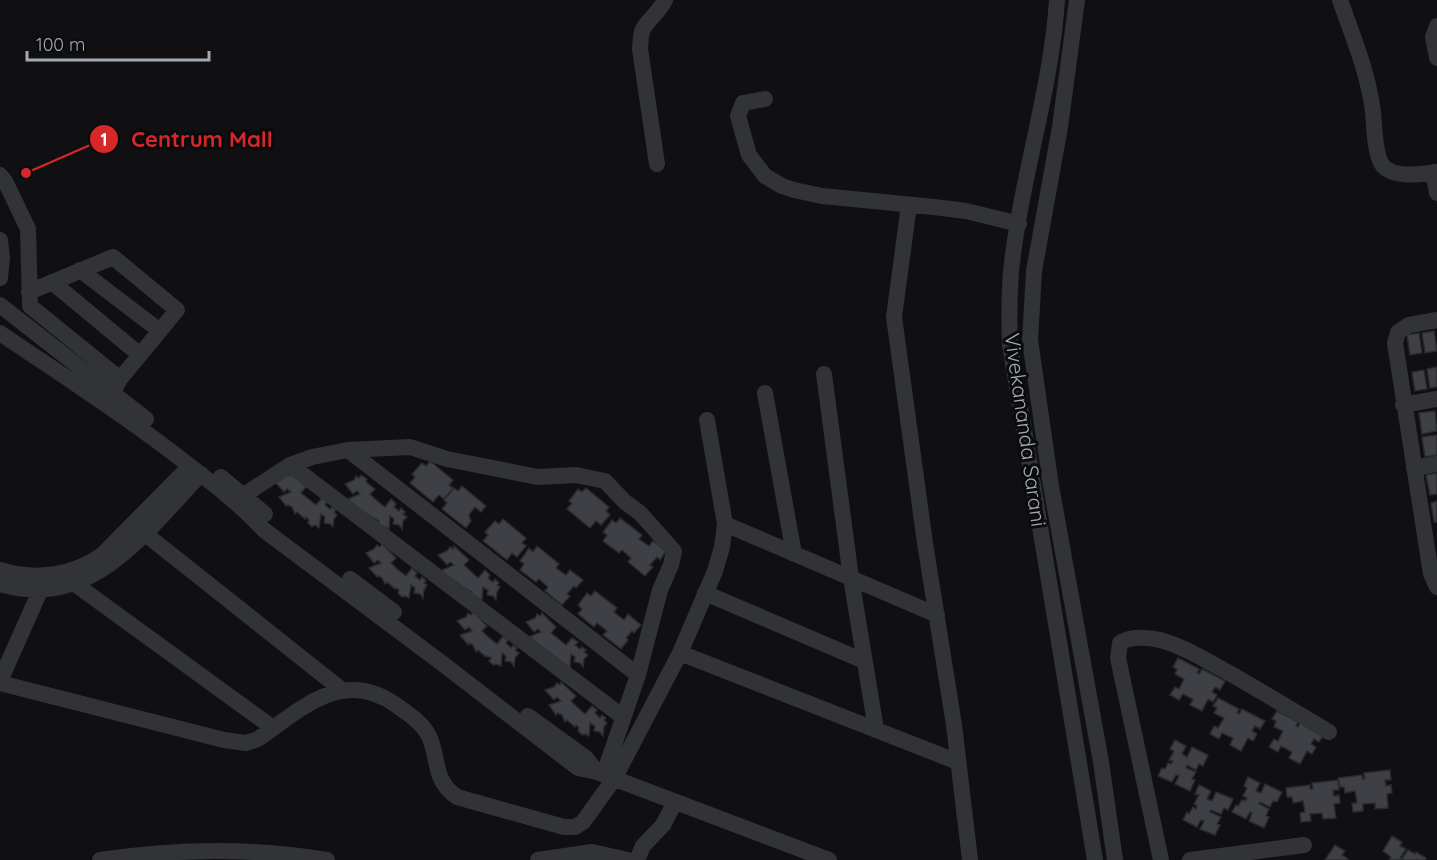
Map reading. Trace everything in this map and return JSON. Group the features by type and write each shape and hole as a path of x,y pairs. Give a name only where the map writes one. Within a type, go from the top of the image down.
{"street":[{"path":"657,164 641,42 643,28 660,10 665,0"},
{"name":"Vivekananda Sarani","path":"1057,0 1051,53 1020,216 1009,306 1011,345 1095,860"},
{"name":"Vivekananda Sarani","path":"1077,0 1060,127 1034,271 1030,340 1045,452 1101,762 1115,860"},
{"path":"1340,0 1363,65 1371,97 1378,157 1383,166 1404,175 1435,172 1437,193"},
{"path":"1437,26 1433,37 1437,58"},
{"path":"765,99 743,103 738,116 749,155 765,176 794,190 822,196 1020,216"},
{"path":"0,175 28,229 29,299 19,321"},
{"path":"909,205 894,317 970,860"},
{"path":"0,240 2,257 0,279"},
{"path":"29,299 52,282 113,257 177,310 140,355 117,402"},
{"path":"80,270 160,331"},
{"path":"52,282 140,355"},
{"path":"29,299 117,402 190,466 238,497"},
{"path":"0,305 117,402 238,497 264,530 578,768 605,775 830,860"},
{"path":"1437,320 1408,325 1398,332 1395,344 1395,356 1414,468 1430,529 1431,574 1437,586"},
{"path":"0,333 117,402"},
{"path":"824,374 851,578 876,729"},
{"path":"765,393 794,554"},
{"path":"1403,405 1437,399"},
{"path":"605,775 680,653 715,571 722,547 725,524 707,420"},
{"path":"40,591 4,659 0,682 224,740 246,743 258,740 324,695 342,690 363,689 380,694 417,721 429,737 441,780 446,789 457,797 564,827 575,827 583,822 591,813 605,775 638,675 660,590 671,565 674,551 640,513 605,482 576,475 538,477 447,459 410,447 348,450 312,457 290,465 238,497"},
{"path":"348,450 638,675"},
{"path":"1414,468 1437,464"},
{"path":"290,465 623,717"},
{"path":"0,584 40,591 75,584 101,571 144,533 190,466"},
{"path":"0,570 35,577 70,571 92,562 190,466"},
{"path":"725,524 937,615"},
{"path":"144,533 342,690"},
{"path":"75,584 273,728"},
{"path":"705,593 864,661"},
{"path":"1052,600 1070,597"},
{"path":"1161,860 1118,658 1120,643 1139,638 1158,640 1192,652 1329,732"},
{"path":"680,653 958,762"},
{"path":"637,860 643,846 663,825 675,802"},
{"path":"1191,860 1304,845"},
{"path":"100,860 185,851 327,860"},
{"path":"538,860 592,852 628,860"}],"building":[{"path":"1434,331 1437,351 1425,353 1422,333"},
{"path":"1419,333 1422,353 1410,355 1407,335"},
{"path":"1437,367 1437,387 1430,388 1427,369"},
{"path":"1424,370 1427,389 1415,391 1412,372"},
{"path":"1435,411 1437,431 1422,434 1419,413"},
{"path":"1437,435 1437,455 1425,457 1422,437"},
{"path":"430,461 453,480 449,485 453,488 444,499 439,495 433,502 410,483 415,477 412,474 422,463 426,466"},
{"path":"292,473 306,487 301,493 316,505 322,498 327,502 325,505 336,510 334,512 337,515 333,527 324,523 325,517 321,514 319,528 315,525 312,527 306,517 305,519 297,512 295,514 292,507 286,506 279,497 291,492 287,489 284,492 275,482"},
{"path":"1437,473 1437,494 1430,495 1426,475"},
{"path":"361,475 375,489 370,494 375,499 385,507 391,499 396,504 394,507 399,511 401,508 405,512 403,514 407,517 403,521 402,529 399,525 393,524 394,519 390,516 389,529 378,524 379,521 356,508 348,499 360,494 357,491 353,494 345,484"},
{"path":"462,486 486,506 481,512 475,507 469,515 471,521 466,528 442,509 447,503 444,500 454,488 458,491"},
{"path":"586,488 609,507 606,511 610,515 601,525 596,521 590,528 567,509 572,503 569,501 578,489 582,492"},
{"path":"1437,501 1437,522 1434,522 1431,503"},
{"path":"620,518 642,535 639,539 649,546 653,541 666,551 660,560 657,557 650,565 653,567 645,576 628,562 631,558 622,550 619,553 603,541 607,535 603,532 612,520 616,523"},
{"path":"503,519 526,538 522,543 526,546 517,557 512,553 507,560 483,541 488,535 485,532 495,521 499,524"},
{"path":"382,544 396,558 391,563 396,568 406,576 412,568 417,573 415,576 420,580 422,577 426,581 423,598 420,594 414,593 415,588 411,585 409,598 402,597 398,593 399,590 387,582 385,584 382,578 377,577 369,568 381,563 378,560 374,563 366,553"},
{"path":"454,546 469,560 464,565 478,578 485,570 490,575 488,578 493,582 495,579 499,583 496,600 493,596 487,595 488,590 483,587 482,600 471,595 472,592 449,579 442,570 454,565 450,562 447,565 438,555 450,547 453,549"},
{"path":"537,546 559,564 556,568 566,575 570,570 583,580 567,594 570,596 562,605 545,591 548,587 539,579 536,582 520,570 524,564 520,561 529,548 533,552"},
{"path":"595,591 617,608 614,612 624,620 628,614 641,625 626,638 628,640 621,649 603,635 607,631 597,623 594,627 578,614 582,609 578,605 587,593 591,596"},
{"path":"473,612 487,626 482,631 487,636 497,644 503,636 508,640 506,643 511,648 513,645 517,648 515,650 519,653 515,658 514,666 511,662 505,661 506,656 502,653 501,666 493,665 489,661 491,658 478,650 476,652 473,645 469,643 468,645 460,635 472,631 469,627 465,630 457,621"},
{"path":"542,613 556,627 551,633 566,645 572,638 578,642 575,645 586,650 584,652 588,655 584,659 583,667 580,663 574,662 575,657 571,654 570,668 529,637 541,632 538,629 534,632 526,622"},
{"path":"1178,658 1199,669 1197,673 1199,674 1202,669 1225,681 1220,690 1215,687 1212,692 1217,695 1213,702 1208,699 1202,711 1190,705 1193,699 1183,694 1179,700 1170,695 1175,687 1179,689 1184,679 1175,674 1177,669 1173,667"},
{"path":"561,682 576,696 571,701 585,714 592,706 597,710 595,713 600,718 602,715 606,718 604,720 607,723 603,736 600,732 594,731 595,726 590,723 589,736 582,735 576,725 575,727 567,720 565,722 562,715 558,713 556,715 549,705 561,701 557,697 554,700 545,690 554,687 557,683 560,685"},
{"path":"1218,698 1239,709 1237,713 1239,714 1242,709 1265,721 1260,729 1255,726 1252,731 1257,734 1253,741 1248,738 1241,751 1230,745 1233,738 1222,733 1219,739 1210,734 1214,726 1218,728 1224,718 1214,713 1217,708 1213,706"},
{"path":"1277,711 1298,722 1296,726 1298,727 1301,722 1324,734 1319,742 1314,739 1311,744 1316,747 1312,754 1307,751 1300,764 1289,758 1292,752 1281,746 1278,752 1269,747 1274,739 1278,741 1283,731 1274,727 1276,721 1272,719"},
{"path":"1175,740 1186,746 1182,754 1187,757 1192,747 1208,755 1203,766 1199,764 1196,770 1187,765 1186,768 1196,772 1190,791 1175,784 1179,776 1176,775 1172,782 1158,776 1162,768 1165,769 1168,763 1171,764 1173,761 1169,760 1174,751 1170,749"},
{"path":"1390,770 1391,780 1385,780 1386,786 1391,785 1392,793 1387,794 1388,808 1375,809 1375,803 1363,804 1363,811 1353,812 1352,803 1357,803 1355,791 1345,793 1344,787 1340,787 1338,778 1362,775 1365,779 1364,773"},
{"path":"1248,777 1260,783 1256,791 1261,793 1265,784 1282,792 1277,802 1273,801 1270,807 1260,802 1259,804 1269,809 1266,816 1269,817 1264,828 1249,821 1252,813 1250,812 1246,819 1232,812 1236,805 1238,806 1242,800 1245,801 1247,798 1243,796 1247,788 1244,786"},
{"path":"1338,780 1339,790 1333,790 1334,796 1339,795 1340,803 1334,804 1336,818 1323,819 1322,813 1310,814 1311,821 1301,822 1300,813 1305,812 1303,801 1293,803 1292,797 1287,797 1286,788 1310,785 1310,789 1313,789 1312,783"},
{"path":"1199,785 1211,791 1207,799 1212,801 1216,792 1233,799 1228,810 1224,808 1221,814 1211,810 1210,812 1221,817 1215,835 1200,829 1204,821 1201,820 1197,827 1183,820 1187,812 1189,814 1193,807 1196,809 1197,806 1194,804 1199,795 1195,794"},
{"path":"1392,836 1402,842 1400,846 1406,849 1400,858 1402,859 1408,850 1415,854 1416,852 1426,858 1425,860 1389,860 1391,857 1383,851"},
{"path":"1335,845 1345,851 1342,855 1347,860 1325,860"}],"place":[{"name":"Centrum Mall","path":"26,173"}]}
